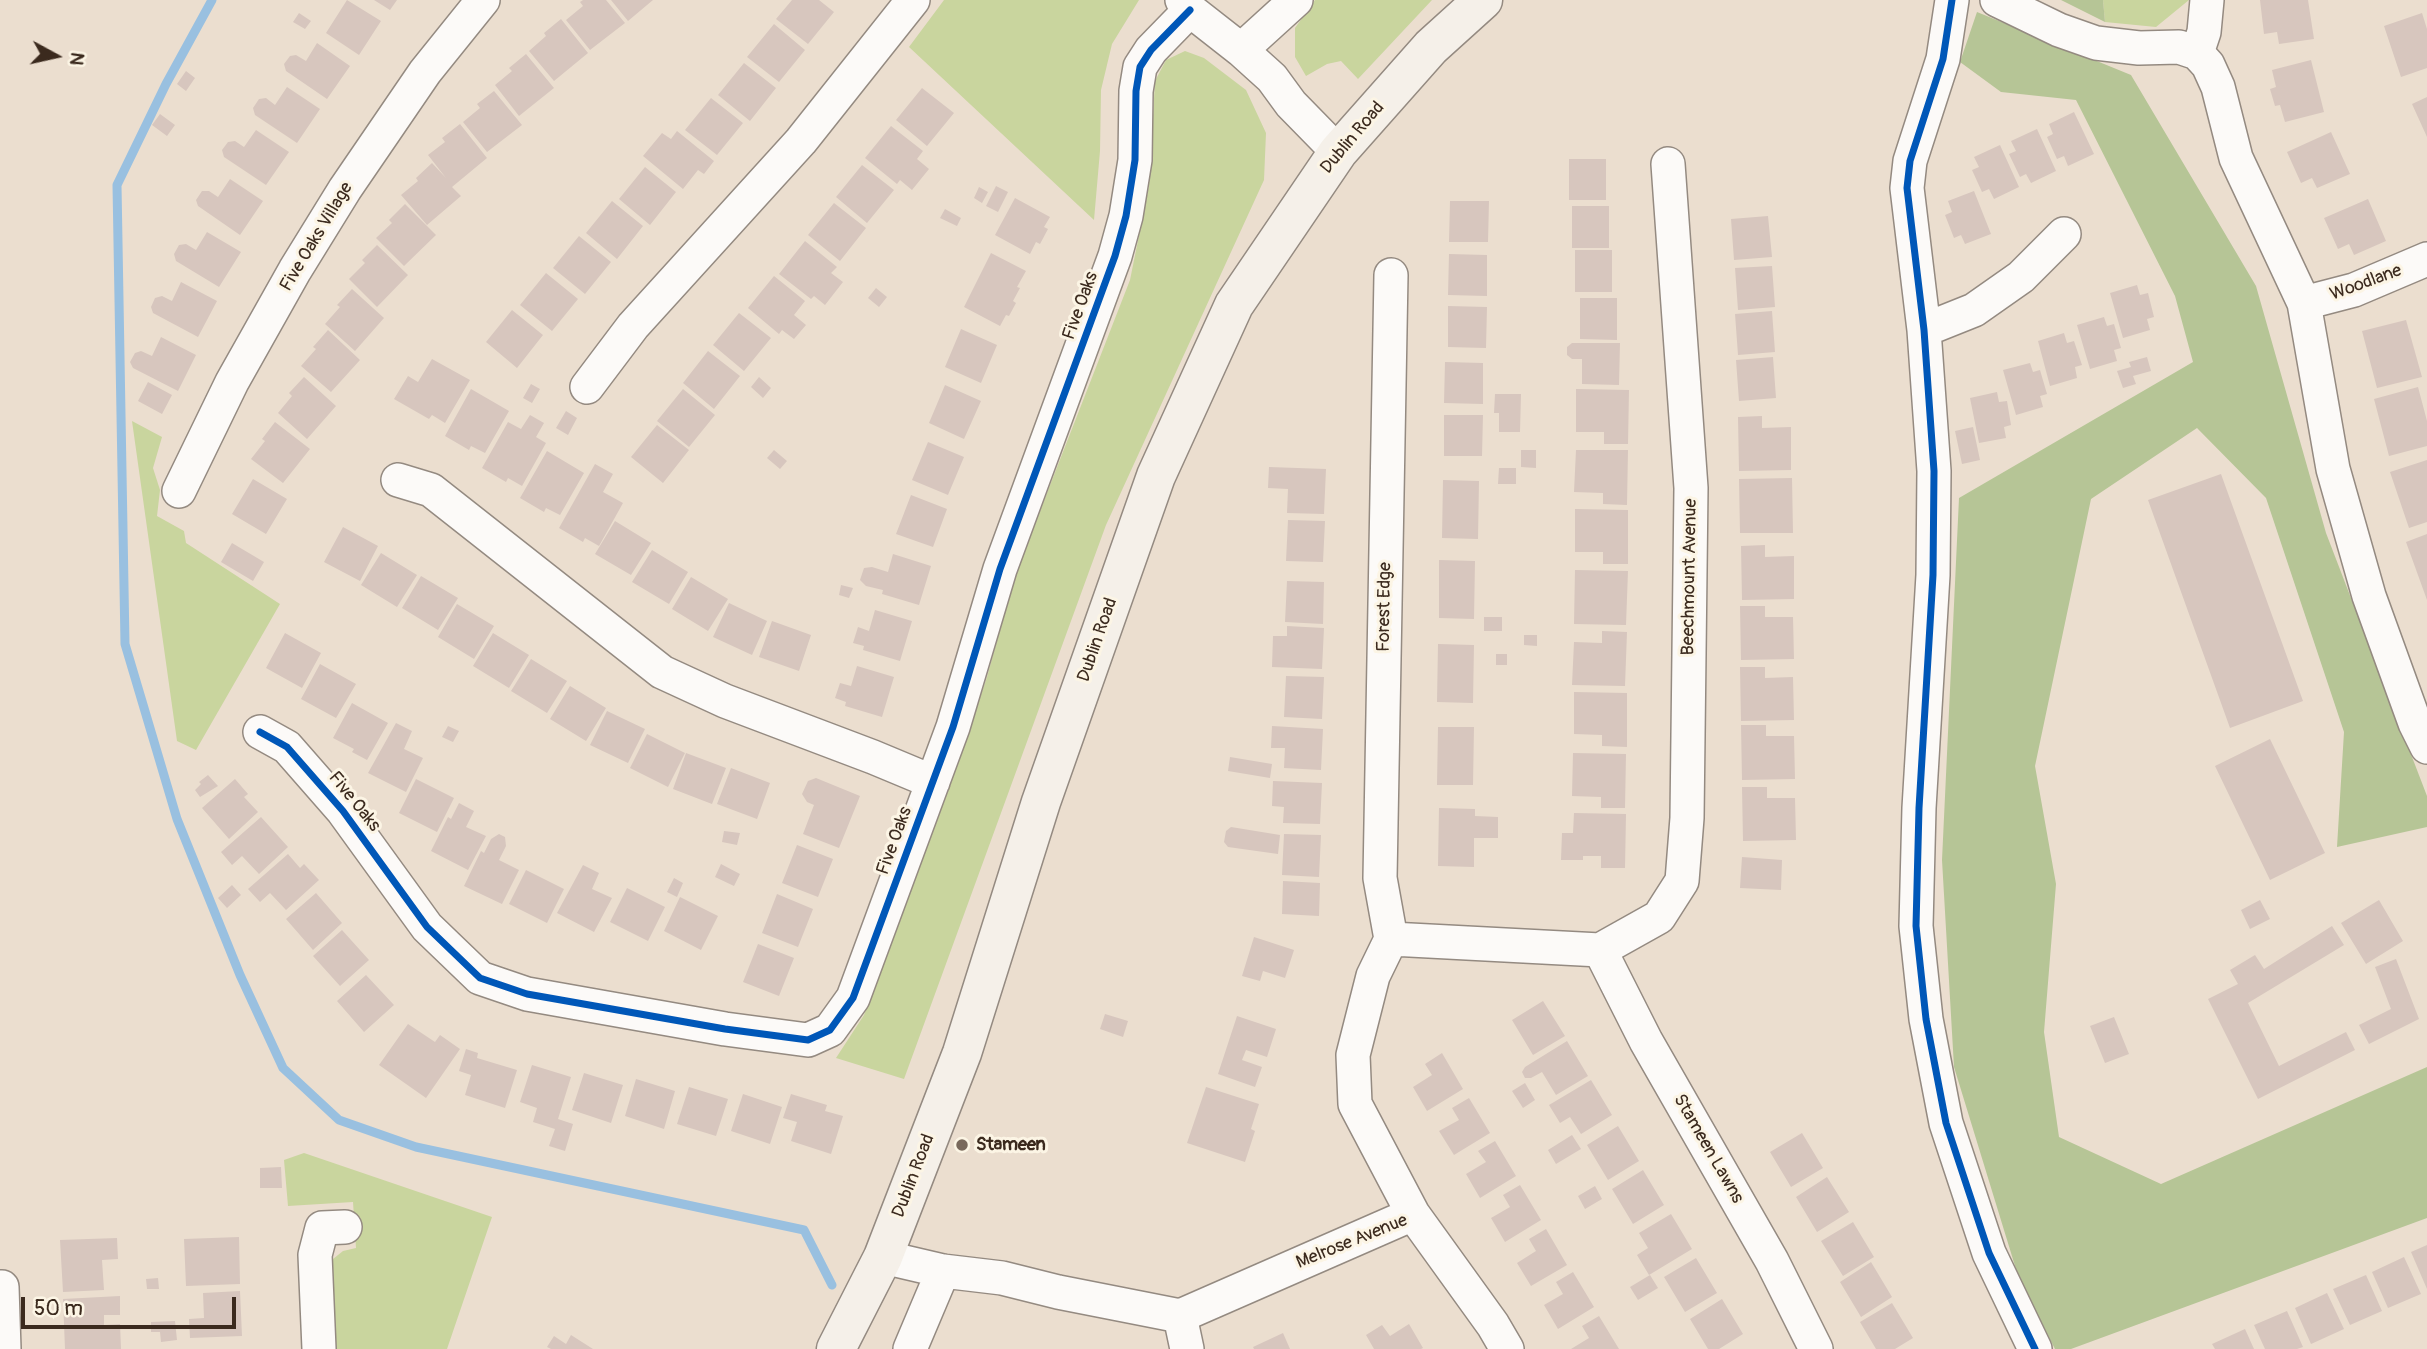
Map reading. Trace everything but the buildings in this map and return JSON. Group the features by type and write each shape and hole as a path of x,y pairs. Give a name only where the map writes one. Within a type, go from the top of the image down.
{"main road":[{"name":"Dublin Road","path":"836,1349 883,1257 962,1053 1041,802 1156,476 1234,305 1338,152 1430,47 1483,0"}],"street":[{"name":"Five Oaks Village","path":"179,491 232,382 295,270 425,72 483,0"},
{"path":"587,387 633,326 801,141 913,0"},
{"path":"1241,50 1296,0"},
{"path":"1952,0 1943,59 1910,160 1907,188 1924,330 1934,471 1933,575 1919,808 1916,926 1926,1019 1946,1123 1989,1253 2035,1349"},
{"path":"1997,0 2059,30 2096,43 2139,48 2179,47 2197,53 2208,65 2218,87 2236,158 2304,303 2333,469 2370,596 2415,723 2427,747"},
{"path":"2197,53 2204,32 2207,0"},
{"name":"Five Oaks","path":"260,732 287,747 343,811 427,927 480,978 527,994 725,1029 808,1040 830,1030 853,998 933,782 953,727 1000,569 1115,256 1126,216 1135,160 1136,91 1140,67 1186,5 1272,78 1291,104 1338,152"},
{"name":"Beechmount Avenue","path":"1600,950 1658,917 1682,881 1687,818 1691,488 1668,164"},
{"path":"1924,330 1974,310 2021,277 2064,234"},
{"name":"Woodlane","path":"2304,303 2354,290 2427,259"},
{"name":"Forest Edge","path":"1391,275 1380,878 1391,939"},
{"path":"398,480 431,490 662,672 725,701 933,782"},
{"path":"1413,1214 1355,1104 1353,1055 1373,976 1391,939 1600,950"},
{"name":"Stameen Lawns","path":"1600,950 1646,1041 1772,1261 1816,1349"},
{"name":"Melrose Avenue","path":"1180,1316 1413,1214 1493,1325 1507,1349"},
{"path":"319,1349 315,1255 322,1228 345,1227"},
{"path":"883,1257 943,1271 1002,1278 1180,1316 1187,1349"},
{"path":"911,1349 943,1271"},
{"path":"0,1287 4,1349"}],"green space":[{"path":"944,0 1139,0 1112,44 1101,90 1100,151 1094,220 909,47"},
{"path":"1315,0 1432,0 1358,79 1341,61 1327,64 1306,76 1295,57 1295,28"},
{"path":"2061,0 2103,0 2105,22"},
{"path":"2103,0 2189,0 2156,27 2105,22"},
{"path":"1977,12 2131,75 2256,286 2326,533 2427,796 2427,827 2337,847 2344,732 2266,498 2197,428 2091,499 2035,766 2056,884 2044,1032 2059,1137 2161,1184 2427,1067 2427,1218 2071,1349 2055,1349 2019,1279 1954,1067 1942,860 1959,498 2193,362 2175,296 2076,100 2001,92 1960,62"},
{"path":"1185,51 1204,58 1246,90 1266,133 1264,180 1106,525 904,1079 836,1058 864,1015 951,783 987,677 1015,575 1130,280 1149,186 1155,81 1166,60"},
{"path":"132,421 162,437 153,468 160,490 157,516 184,531 186,543 280,604 196,750 177,741"},
{"path":"304,1153 492,1217 447,1349 332,1349 331,1266 333,1259 343,1251 356,1248 353,1202 288,1206 284,1160"}],"waterway":[{"path":"212,0 166,84 117,185 125,644 177,819 240,975 283,1068 339,1120 416,1147 804,1230 832,1285"}],"cycle path":[{"path":"1952,0 1943,59 1910,161 1907,188 1924,330 1934,471 1933,575 1919,808 1916,926 1926,1019 1946,1123 1989,1253 2035,1349"},
{"path":"260,732 287,747 343,811 427,927 480,978 527,994 725,1029 808,1040 830,1030 853,998 953,727 1000,569 1115,256 1126,216 1135,160 1136,91 1140,67 1151,50 1190,10"}],"place":[{"name":"Stameen","path":"962,1145"}]}
